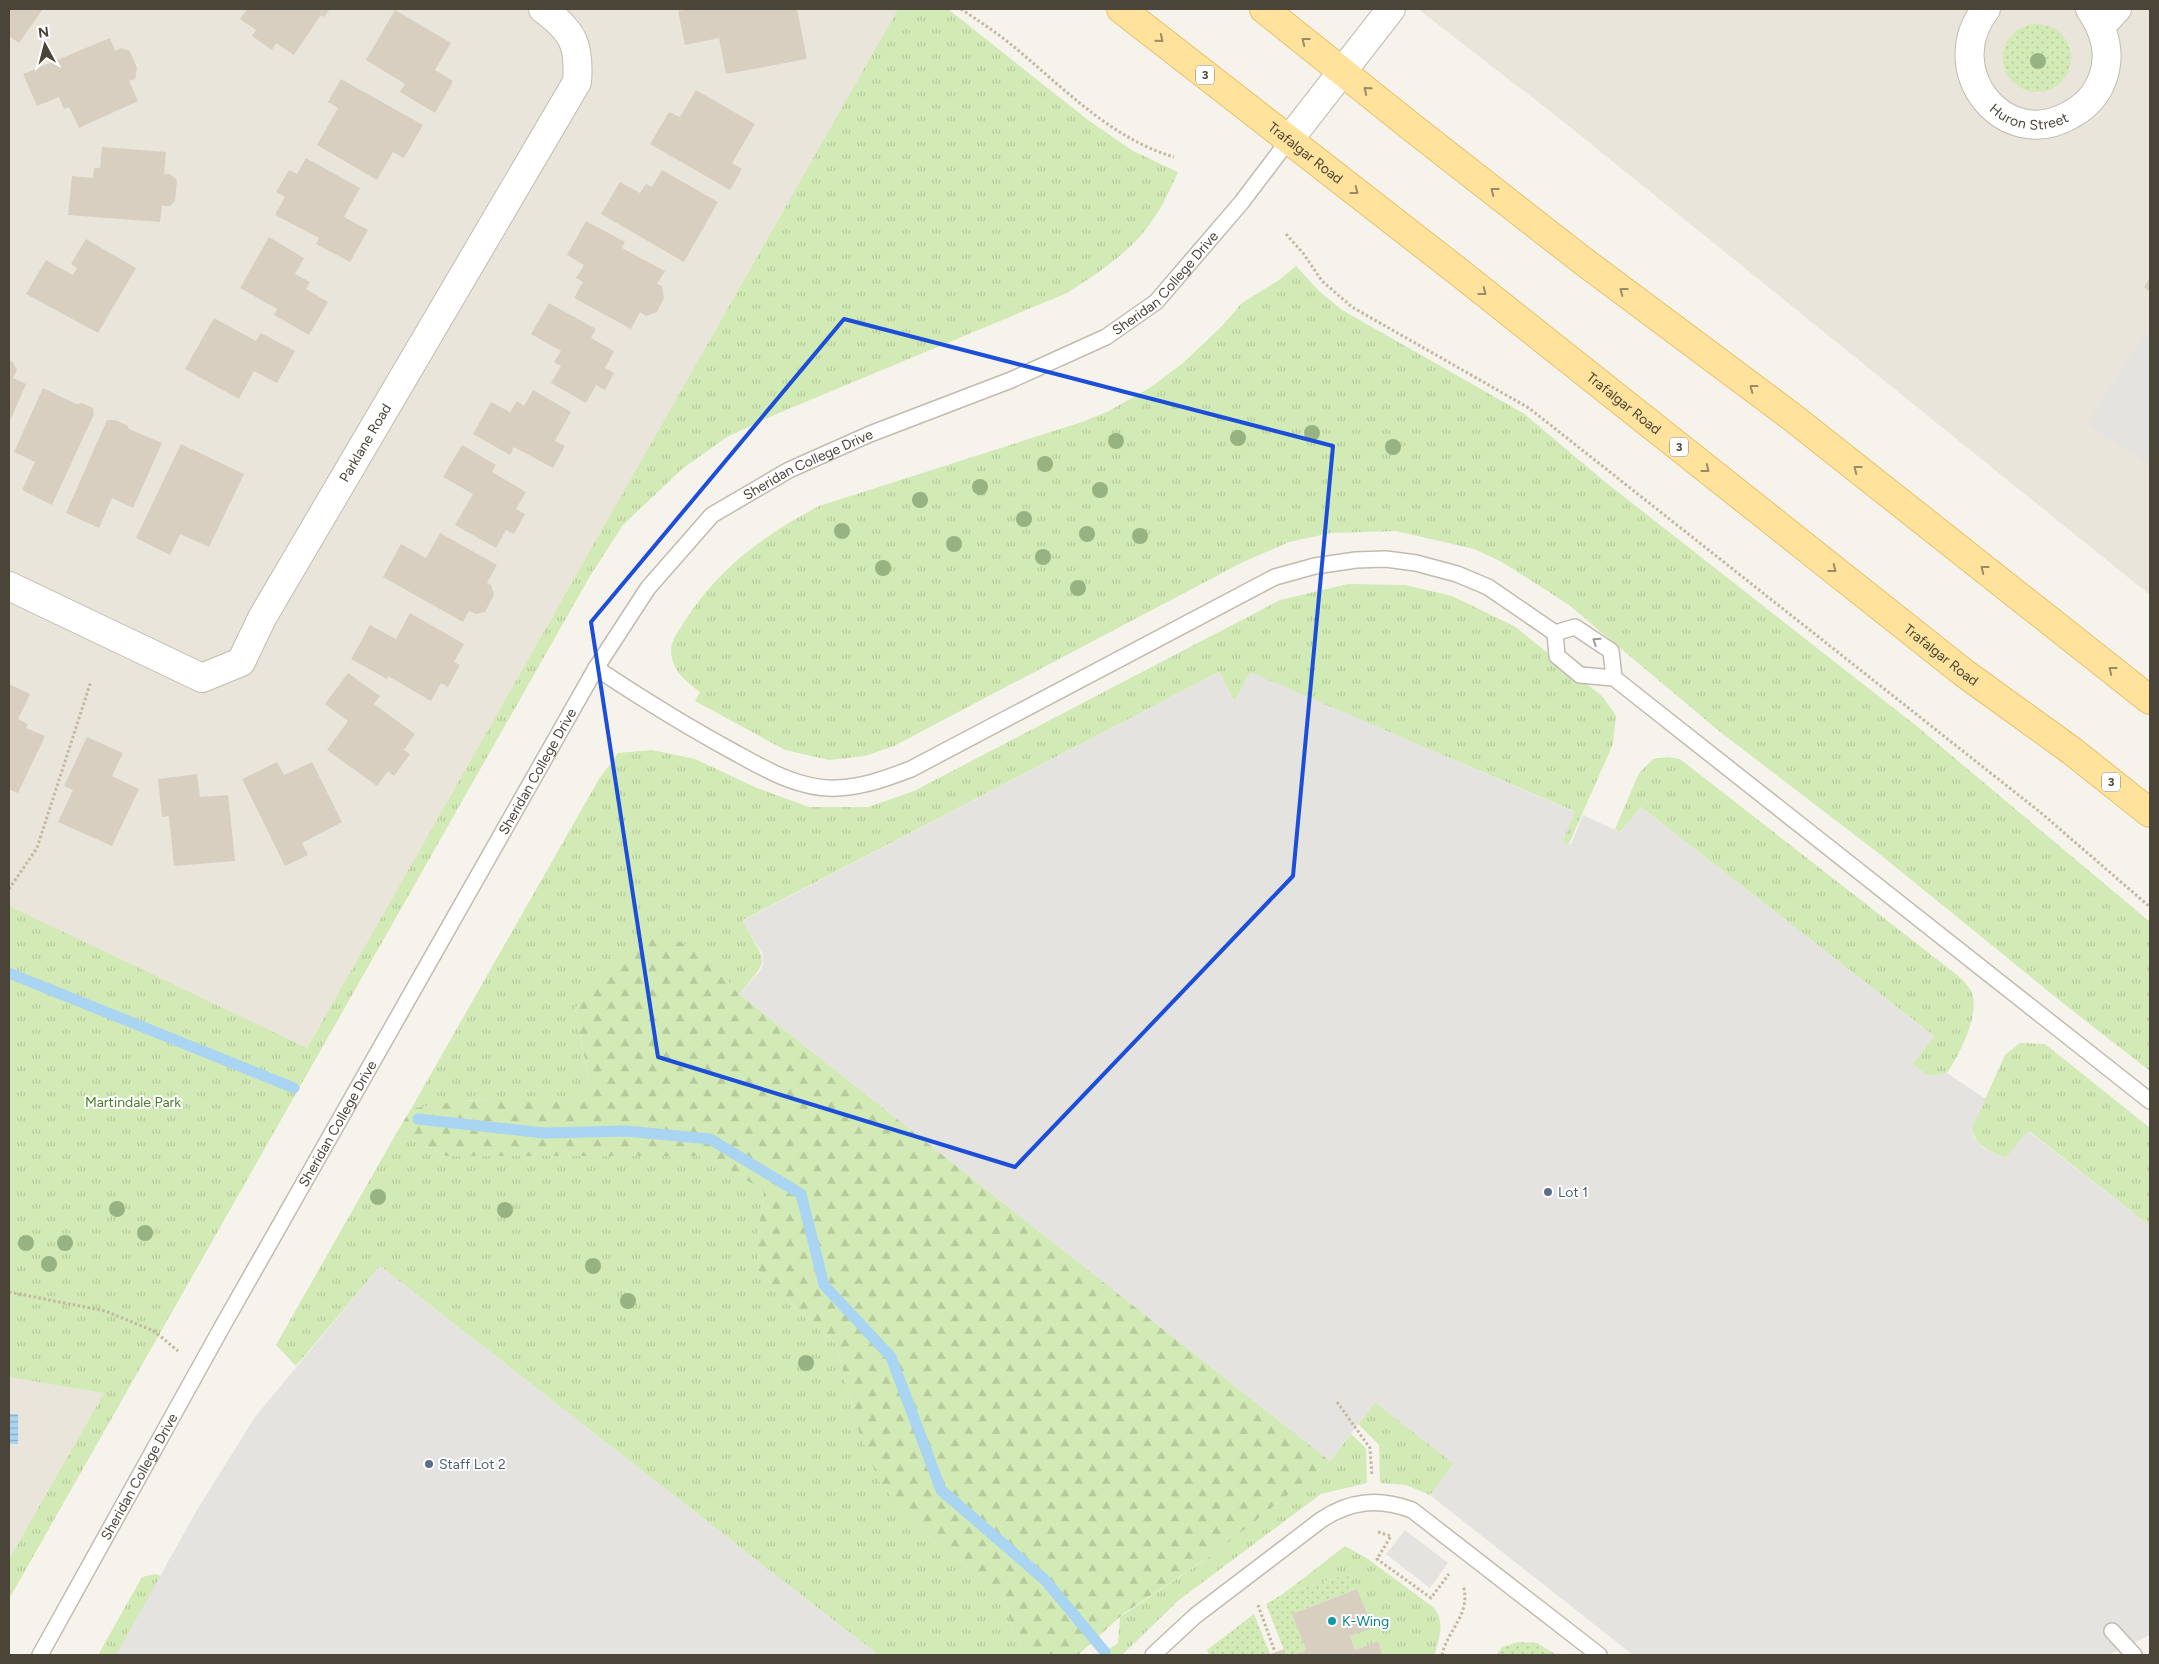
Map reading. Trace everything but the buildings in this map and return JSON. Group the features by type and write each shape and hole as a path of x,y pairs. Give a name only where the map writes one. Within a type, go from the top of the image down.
{"main road":[{"name":"Trafalgar Road","path":"1121,9 1288,141 1460,273 1964,673 2072,751 2150,813"},
{"path":"1264,9 1344,71 1414,129 1799,424 2150,700"}],"street":[{"name":"Parklane Road","path":"9,586 202,678 241,662 262,618 577,82 579,61 577,46 565,27 543,9"},
{"path":"1288,141 1391,9"},
{"name":"Huron Street","path":"1986,9 1972,30 1968,52 1971,75 1981,95 1997,111 2017,121 2040,124 2063,120 2082,108 2098,91 2106,70 2107,48 2103,14"}],"lane":[{"name":"Sheridan College Drive","path":"40,1655 222,1327 596,668 648,588 712,515 798,466 870,434 1011,380 1106,337 1156,302 1241,203 1288,141"},
{"path":"596,668 694,730 776,774 806,784 836,788 872,784 911,769 1275,577 1314,566 1356,560 1386,559 1416,563 1457,574 1488,587 1555,633"},
{"path":"1555,633 1575,627 1611,652 1614,678"},
{"path":"1555,633 1557,656 1580,675 1614,678 2150,1101"},
{"path":"1153,1655 1195,1616 1321,1520 1333,1512 1348,1506 1374,1502 1392,1503 1412,1510 1599,1655"},
{"path":"2112,1630 2134,1655"}],"path":[{"path":"961,9 1007,41 1069,94 1132,140 1153,150 1174,156"},
{"path":"1286,234 1303,253 1322,281 1352,307 1529,408 2032,806 2150,907"},
{"path":"9,889 37,848 91,681"},
{"path":"9,1292 105,1311 154,1331"},
{"path":"1337,1402 1370,1448 1372,1480"},
{"path":"1376,1532 1391,1536 1376,1559 1431,1598 1451,1572 1455,1575"},
{"path":"1442,1655 1466,1605 1462,1583"},
{"path":"1250,1610 1265,1599"},
{"path":"1258,1604 1275,1652"}],"highlighted area":[{"path":"844,319 1333,446 1293,876 1015,1167 658,1057 591,622"}],"shaded area":[{"path":"9,9 898,9 307,1048 104,1393 9,1559"},
{"path":"1418,9 2150,9 2150,595 1560,119"},
{"path":"2145,333 2150,337 2150,465 2087,424"},
{"name":"Lot 1","path":"1219,672 1234,702 1250,672 1575,812 1563,840 1565,845 1571,844 1583,815 1620,832 1641,807 1934,1036 1912,1064 1928,1076 1947,1073 1986,1099 1972,1128 1974,1138 1983,1148 2006,1158 2028,1131 2150,1226 2150,1635 2108,1655 1633,1655 1430,1495 1454,1464 1375,1402 1330,1461 739,994 760,971 763,963 762,953 742,921"},
{"name":"Staff Lot 2","path":"380,1266 878,1655 116,1655 197,1510 255,1417"},
{"path":"1405,1530 1448,1563 1430,1588 1386,1554"}],"green space":[{"name":"Martindale Park","path":"898,9 948,9 1088,120 1133,151 1178,172 1163,204 1154,219 1127,250 1067,293 774,415 727,437 682,469 623,525 590,576 9,1599 9,1559 104,1393 9,1377 9,906 307,1048"},
{"path":"2037,24 2050,27 2061,34 2068,45 2071,58 2068,71 2061,82 2050,89 2037,92 2024,89 2013,82 2006,71 2003,58 2006,45 2013,34 2024,27"},
{"path":"1296,266 1319,291 1342,310 1523,413 1604,481 1914,724 2150,922 2150,1071 2064,1004 1877,852 1719,731 1569,605 1502,562 1474,549 1396,531 1331,533 1289,542 1243,562 894,746 865,756 829,760 785,750 695,701 700,692 685,680 676,669 671,650 673,641 699,600 713,583 762,541 819,506 1082,422 1109,411 1151,387 1183,363 1222,326 1242,303 1279,280"},
{"path":"1348,584 1405,585 1452,596 1514,626 1603,697 1616,716 1613,744 1568,846 1563,843 1563,840 1574,811 1250,673 1235,703 1219,672 743,920 762,958 758,971 739,994 704,954 575,1008 589,1081 582,1096 471,1100 411,1109 599,779 618,753 652,750 695,759 757,788 809,807 868,807 914,791 1280,600"},
{"path":"1667,757 1680,759 1957,975 1967,985 1973,998 1972,1020 1963,1044 1947,1073 1928,1076 1912,1064 1934,1036 1641,807 1620,832 1615,829 1639,773 1653,759"},
{"path":"661,933 704,954 739,994 1330,1461 1219,1550 1123,1614 1078,1655 1026,1655 1012,1629 1003,1593 914,1526 880,1483 859,1432 836,1344 794,1307 758,1270 758,1236 764,1191 707,1156 446,1156 397,1132 411,1109 475,1100 582,1096 589,1080 575,1008 613,959"},
{"path":"2020,1043 2045,1044 2150,1128 2150,1226 2029,1131 2006,1158 1984,1148 1976,1140 1972,1128 2005,1055"},
{"path":"397,1132 446,1156 707,1156 764,1191 758,1236 758,1270 794,1307 836,1344 859,1432 914,1526 1003,1593 1012,1629 1026,1655 878,1655 380,1266 296,1366 276,1345"},
{"path":"1375,1402 1454,1464 1430,1495 1406,1485 1380,1483 1379,1445 1358,1424"},
{"path":"1351,1434 1366,1448 1367,1483 1321,1494 1179,1600 1122,1655 1101,1655 1118,1643 1120,1617 1219,1550 1330,1461"},
{"path":"1345,1546 1368,1559 1433,1607 1440,1624 1440,1636 1435,1655 1383,1655 1378,1641 1355,1650 1350,1636 1372,1627 1349,1574 1283,1594"},
{"path":"156,1574 161,1576 116,1655 98,1655 142,1577"},
{"path":"1349,1574 1357,1589 1292,1614 1306,1650 1294,1655 1286,1655 1266,1604 1283,1594"},
{"path":"1254,1614 1270,1654 1209,1655 1207,1650"},
{"path":"1518,1642 1537,1643 1557,1655 1496,1655 1502,1647"}],"water":[{"path":"9,1414 18,1414 18,1444 9,1444"}],"waterway":[{"path":"9,973 294,1088"},
{"path":"418,1119 544,1133 626,1131 710,1139 801,1194 824,1285 891,1357 941,1490 1045,1580 1105,1652"}],"place":[{"name":"Lot 1","path":"1548,1192"},
{"name":"Staff Lot 2","path":"429,1464"},
{"name":"K-Wing","path":"1332,1621"}]}
